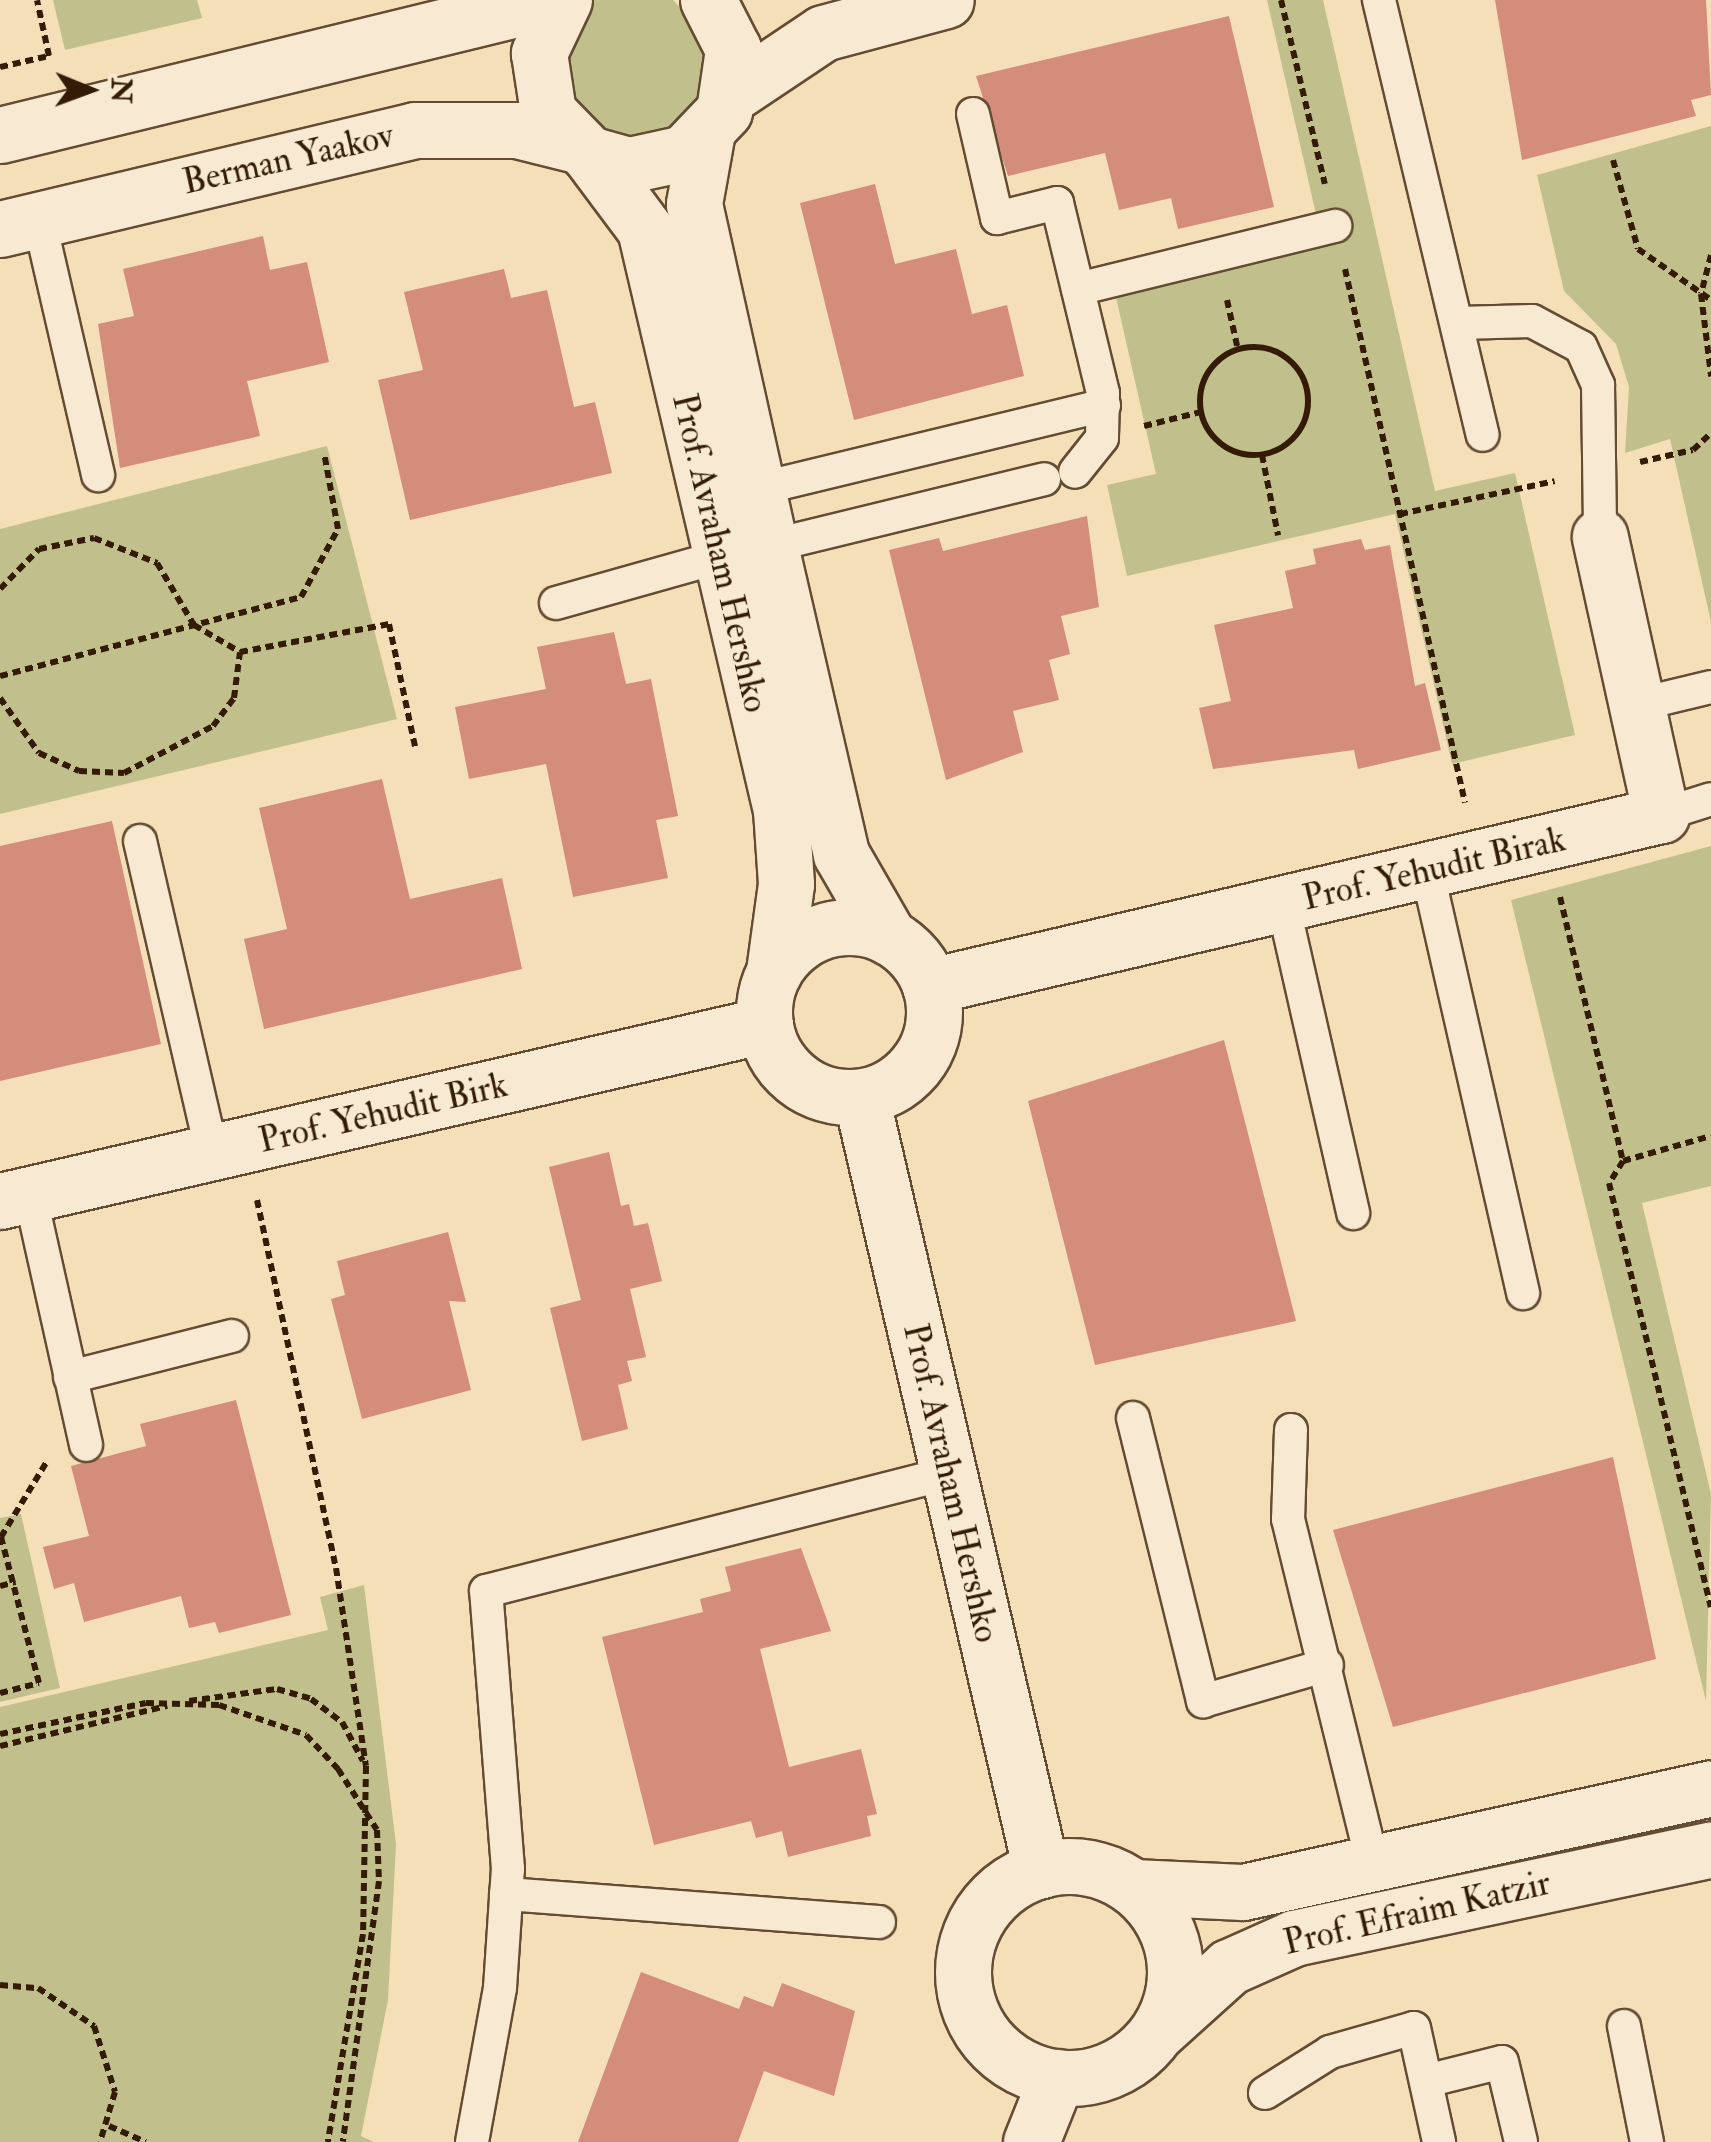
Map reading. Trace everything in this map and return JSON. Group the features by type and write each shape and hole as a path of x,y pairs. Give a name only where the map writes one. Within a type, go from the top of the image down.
{"street":[{"path":"0,135 553,0"},
{"name":"Prof. Avraham Hershko","path":"564,0 542,38 539,83 645,229 841,854 889,937"},
{"name":"Prof. Avraham Hershko","path":"708,0 733,49 694,204 758,488 745,551 781,810 786,884 774,972"},
{"path":"718,116 823,34 946,0"},
{"name":"Berman Yaakov","path":"19,224 415,130 516,130 584,150 658,164 718,116"},
{"name":"Prof. Yehudit Birak","path":"930,986 1686,807 1636,705 1600,537"},
{"path":"823,931 889,937 930,986 932,1028 916,1064 861,1097 798,1080 765,1025 774,972 823,931"},
{"name":"Prof. Yehudit Birk","path":"15,1198 765,1025"},
{"name":"Prof. Avraham Hershko","path":"861,1097 1042,1870"},
{"name":"Prof. Efraim Katzir","path":"1133,1887 1216,1897 1711,1788"},
{"name":"Prof. Efraim Katzir","path":"1152,2036 1206,1982 1294,1938 1711,1849"},
{"path":"1089,1868 1133,1887 1164,1926 1173,1958 1169,2008 1152,2036 1118,2066 1057,2078 1027,2070 990,2043 963,1972 980,1914 1042,1870 1089,1868"},
{"path":"1031,2142 1057,2078"}],"lane":[{"path":"1379,0 1482,435"},
{"path":"556,603 745,551 1060,476 1098,447 1104,405 1056,203 997,218 973,114"},
{"path":"19,224 98,475"},
{"path":"1078,289 1335,226"},
{"path":"1458,323 1532,321 1582,347 1598,384 1600,537"},
{"path":"758,488 1104,405"},
{"path":"1636,705 1711,687"},
{"path":"140,841 229,1149"},
{"path":"1452,864 1523,1293"},
{"path":"1282,904 1353,1213"},
{"path":"15,1198 70,1377 86,1444"},
{"path":"70,1377 232,1336"},
{"path":"1133,1418 1203,1701 1327,1666"},
{"path":"1291,1430 1288,1519 1372,1862"},
{"path":"472,2142 506,1894 505,1753 486,1592 948,1473"},
{"path":"506,1894 879,1922"},
{"path":"1624,2026 1646,2142"},
{"path":"1266,2093 1330,2052 1414,2028 1439,2142"},
{"path":"1426,2081 1502,2062 1520,2142"}],"path":[{"path":"0,67 49,56 37,0"},
{"path":"1281,0 1335,226 1452,864"},
{"path":"1612,160 1638,249 1711,300"},
{"path":"1711,255 1701,294 1711,376"},
{"path":"1246,348 1286,358 1306,393 1296,434 1262,454 1221,444 1200,409 1211,368 1246,348"},
{"path":"0,676 301,597 338,530 324,453"},
{"path":"1262,454 1278,535"},
{"path":"0,589 25,556 54,542 114,541 167,573 194,625 240,652 389,624 415,746"},
{"path":"0,698 38,753 79,771 124,773 213,726 234,698 240,652"},
{"path":"1547,842 1623,1162"},
{"path":"1711,1136 1623,1162 1610,1183 1711,1607"},
{"path":"229,1149 336,1568 366,1766 363,1934 328,2142"},
{"path":"0,1693 39,1683 1,1537 78,1410"},
{"path":"0,1586 15,1582"},
{"path":"0,1734 277,1689 311,1699 342,1722 366,1766"},
{"path":"0,1746 180,1703 249,1708 306,1735 377,1830 380,1881 343,2142"},
{"path":"0,1985 38,1988 94,2026 110,2056 109,2126 100,2142"},
{"path":"109,2126 140,2141"}],"shaded area":[{"path":"53,0 197,0 202,18 65,50"},
{"path":"591,0 673,0 705,35 712,85 674,140 582,135 557,38"},
{"path":"1267,0 1323,0 1435,491 1515,473 1575,735 1452,764 1395,514 1127,576 1107,485 1156,474 1110,271 1318,223"},
{"path":"1711,126 1711,622 1670,439 1625,453 1629,387 1616,344 1564,291 1537,175"},
{"path":"327,446 397,719 0,814 0,529"},
{"path":"1711,846 1711,1186 1642,1203 1711,1494 1706,1701 1511,900"},
{"path":"21,1514 60,1688 0,1702 0,1518"},
{"path":"364,1585 396,1844 388,2000 361,2136 374,2142 0,2142 0,1707 328,1630 320,1597"}],"building":[{"path":"1495,0 1706,0 1711,95 1691,100 1696,116 1522,160"},
{"path":"1229,16 1274,207 1178,229 1171,198 1119,210 1105,153 1008,176 976,76"},
{"path":"875,184 895,264 956,249 972,314 1007,305 1024,376 854,420 800,203"},
{"path":"263,236 270,270 307,262 329,362 247,381 260,436 120,468 98,324 134,316 123,269"},
{"path":"504,269 511,298 547,290 574,407 595,402 612,473 410,520 378,380 423,370 404,292"},
{"path":"1087,516 1099,607 1061,616 1070,654 1049,660 1059,700 1013,711 1023,752 946,780 889,550 939,538 943,551"},
{"path":"1361,539 1365,550 1390,545 1415,686 1425,683 1441,750 1358,769 1354,750 1213,769 1199,708 1231,701 1214,625 1293,608 1285,571 1316,564 1313,549"},
{"path":"614,632 626,684 651,679 678,816 656,820 668,878 573,897 546,764 469,779 455,707 546,689 537,647"},
{"path":"382,779 410,899 502,878 522,969 264,1029 244,939 287,929 259,808"},
{"path":"112,821 161,1044 0,1081 0,846"},
{"path":"1224,1040 1296,1321 1095,1365 1028,1101"},
{"path":"609,1152 621,1206 629,1204 634,1226 648,1223 662,1281 630,1289 646,1357 627,1361 632,1381 618,1385 628,1429 582,1441 550,1308 581,1300 549,1167"},
{"path":"448,1232 466,1302 449,1301 471,1390 362,1419 331,1299 345,1295 337,1261"},
{"path":"236,1400 291,1615 219,1633 215,1622 189,1628 181,1596 84,1622 74,1583 54,1589 43,1547 89,1536 71,1466 146,1446 140,1424"},
{"path":"1613,1457 1656,1659 1393,1727 1333,1530"},
{"path":"801,1548 831,1631 760,1649 789,1767 861,1749 877,1814 867,1816 871,1836 788,1857 782,1831 756,1838 751,1821 654,1845 602,1637 703,1612 700,1599 731,1591 725,1567"},
{"path":"641,1972 739,2009 744,1996 773,2007 782,1983 855,2011 834,2096 764,2071 738,2142 578,2142"}]}
